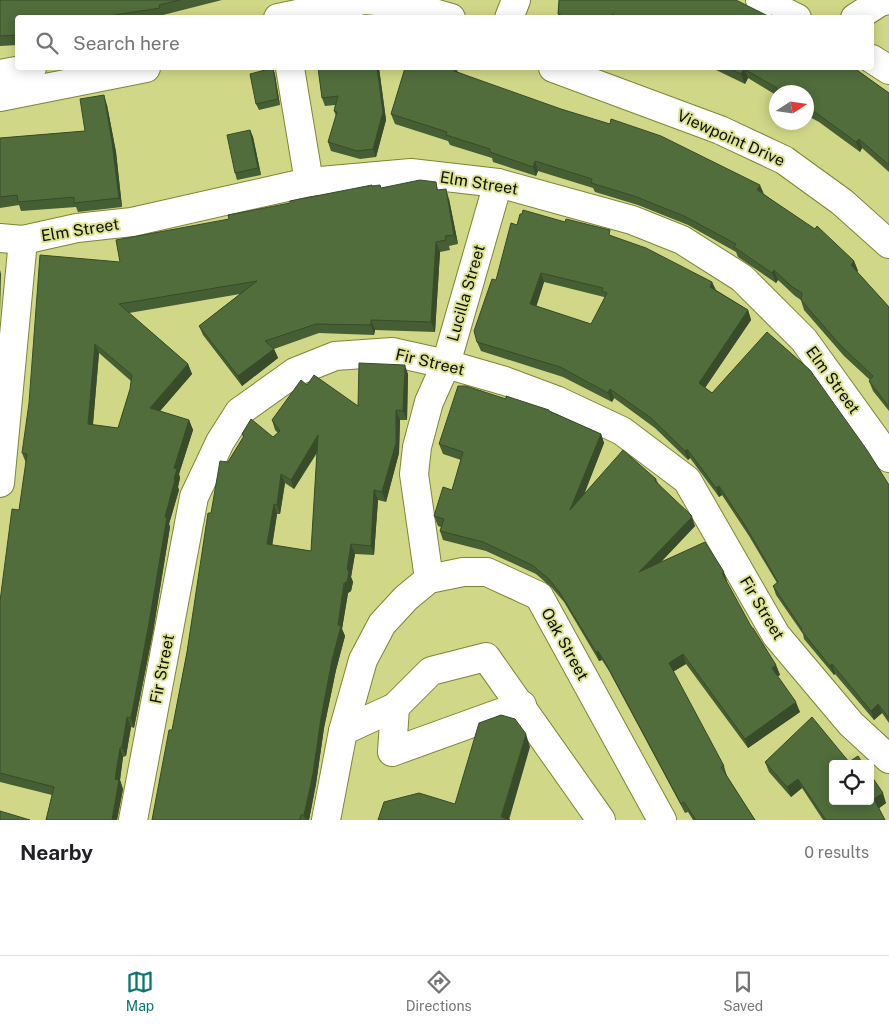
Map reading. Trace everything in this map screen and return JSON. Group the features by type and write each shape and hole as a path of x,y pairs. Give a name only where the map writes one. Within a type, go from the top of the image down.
{"street":[{"path":"292,15 364,0 400,3 441,15"},
{"path":"509,15 516,0"},
{"path":"760,0 791,15"},
{"path":"860,15 880,2 889,0"},
{"path":"874,60 889,70"},
{"path":"0,74 21,70"},
{"path":"0,97 136,70"},
{"path":"290,70 309,182"},
{"name":"Viewpoint Drive","path":"558,70 720,130 784,160 842,202 889,244"},
{"name":"Elm Street","path":"11,239 77,228 132,222 309,182 411,173 498,183 641,223 682,240 742,278 804,340 889,458"},
{"name":"Lucilla Street","path":"429,579 414,474 416,447 429,402 446,364 498,183"},
{"path":"0,483 11,239"},
{"name":"Fir Street","path":"133,820 194,497 220,442 240,412 294,372 335,356 392,352 446,364 506,381 556,400 622,431 687,480 776,635 850,724 889,759"},
{"name":"Oak Street","path":"326,820 343,731 363,660 382,624 406,598 429,579 463,572 487,572 539,596 662,820"},
{"path":"343,731 395,706 431,671 486,657 601,820"},
{"path":"395,706 392,752 522,706"}],"building":[{"path":"0,0 180,0 159,5 160,8 114,15 15,15 15,35 0,36"},
{"path":"559,0 736,0 766,15 561,15 558,14"},
{"path":"273,70 278,99 256,104 250,74"},
{"path":"318,70 377,70 383,112 373,149 357,151 328,142 337,112 334,111 338,96 322,98"},
{"path":"404,70 454,70 561,109 610,124 611,119 661,136 760,185 757,190 815,229 817,226 854,261 851,265 889,307 889,407 869,381 873,376 841,346 801,300 802,293 791,286 774,270 772,273 734,247 736,244 684,216 634,196 591,183 592,179 535,161 533,167 490,152 490,149 446,135 447,132 391,114"},
{"path":"732,70 743,70 741,74"},
{"path":"746,70 857,70 889,93 889,165 859,139 856,142 815,112 814,85 772,85"},
{"path":"104,95 119,198 74,203 74,197 18,202 17,195 0,197 0,138 85,131 80,99"},
{"path":"250,130 258,168 235,173 227,135"},
{"path":"420,180 436,182 437,190 446,189 454,235 445,236 446,240 436,242 431,322 371,320 371,325 316,324 265,341 274,349 238,376 199,326 257,281 119,304 188,364 150,408 189,420 174,468 177,469 165,517 167,517 131,718 127,717 122,747 120,748 115,779 119,780 112,820 46,820 54,787 0,773 0,601 12,509 19,510 27,454 22,453 29,403 40,255 120,262 116,240 229,219 228,215 290,203 290,201 372,185 380,185 381,188","holes":["95,344 132,375 130,389 118,428 88,424"]},
{"path":"523,210 565,222 566,219 610,230 609,235 646,248 712,282 710,287 748,310 699,383 712,393 767,332 810,370 867,450 889,485 889,718 878,704 871,711 832,664 830,666 801,630 773,586 778,582 746,527 719,486 716,488 687,449 685,451 651,418 610,389 608,393 560,367 477,342 474,331 492,279 496,280 511,223 517,225 520,214 522,214","holes":["541,273 603,288 602,291 607,293 591,324 530,304"]},
{"path":"359,363 405,365 403,411 396,410 396,443 382,492 374,490 371,546 351,544 347,569 349,572 347,582 344,583 338,625 341,626 332,660 313,774 304,815 301,815 300,820 152,820 169,730 172,730 187,652 208,513 211,513 220,461 228,462 244,436 242,434 251,419 273,437 280,431 272,420 301,380 307,385 314,375 358,406","holes":["318,435 311,551 267,544 274,504 277,505 281,474 291,480"]},
{"path":"458,386 466,386 506,399 506,396 549,410 601,434 570,510 623,450 656,479 655,481 691,515 692,517 639,572 705,542 724,572 722,573 752,628 776,665 772,668 796,702 745,739 683,654 669,663 724,766 721,767 755,820 696,820 684,802 681,804 605,662 598,651 596,652 560,593 549,579 532,565 483,542 440,531 444,519 434,516 443,487 452,490 463,452 439,444"},
{"path":"501,715 515,719 526,734 501,817 510,820 378,820 384,802 419,793 455,804 479,723"},
{"path":"812,717 847,760 829,760 829,805 874,805 874,799 885,820 826,820 798,779 787,787 765,762"},
{"path":"858,756 860,760 852,760"},
{"path":"874,780 883,793 874,799"},
{"path":"0,811 30,820 0,820"}]}
